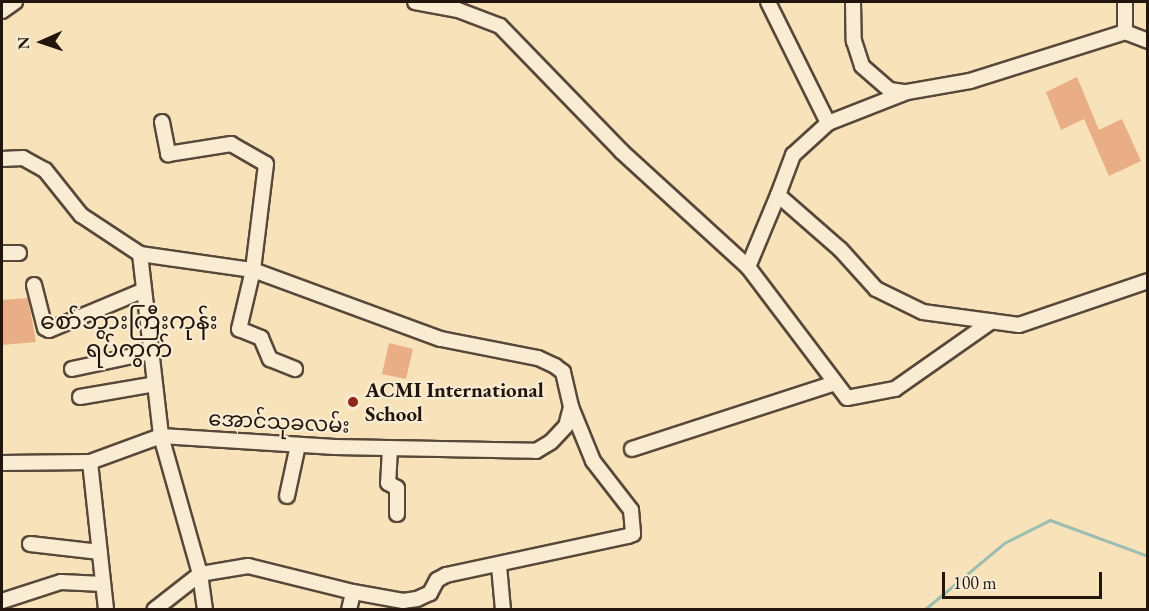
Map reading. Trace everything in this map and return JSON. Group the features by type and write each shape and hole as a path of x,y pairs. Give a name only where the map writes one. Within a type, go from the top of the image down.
{"street":[{"path":"2,11 15,2"},
{"path":"415,2 458,10 500,26 613,143 748,267 847,398 895,389 992,321"},
{"path":"768,2 828,123"},
{"path":"853,2 854,41 862,66 890,90 907,92"},
{"path":"1125,2 1125,32"},
{"path":"748,267 793,155 828,123 907,92 970,81 1125,32 1148,42"},
{"path":"162,122 168,154 231,144 266,164 253,270 239,328 261,338 270,359 295,369"},
{"path":"2,159 23,158 45,170 81,215 140,254 253,270 441,339 538,358 563,372 571,407 593,461 622,493 631,510 633,534 499,566 446,575 437,580 430,593 417,599 403,601 353,592 248,566 200,574 154,609"},
{"path":"778,195 840,249 876,289 923,312 1019,325 1148,281"},
{"path":"2,254 19,253"},
{"path":"140,254 161,436 200,574 205,609"},
{"path":"34,285 45,328 49,330 144,290"},
{"path":"72,369 151,352"},
{"path":"632,449 835,383"},
{"path":"80,397 155,384"},
{"name":"အောင်သုခလမ်း","path":"2,463 90,462 161,436 297,445 536,451 551,442 566,426 571,407"},
{"path":"287,496 297,445"},
{"path":"390,448 388,483 397,488 397,514"},
{"path":"90,462 106,609"},
{"path":"30,544 100,552"},
{"path":"499,566 503,609"},
{"path":"2,601 61,582 103,584"},
{"path":"349,609 353,592"}],"building":[{"path":"1077,77 1099,130 1122,119 1141,161 1109,176 1084,119 1061,130 1046,92"},
{"path":"28,298 36,342 2,345 2,300"},
{"path":"389,343 413,349 406,379 382,374"}],"waterway":[{"path":"924,610 1004,543 1050,520 1148,556"}],"place":[{"name":"ACMI International School","path":"353,402"}],"district":[{"name":"စော်ဘွားကြီးကုန်း ရပ်ကွက်","path":"129,335"}]}
